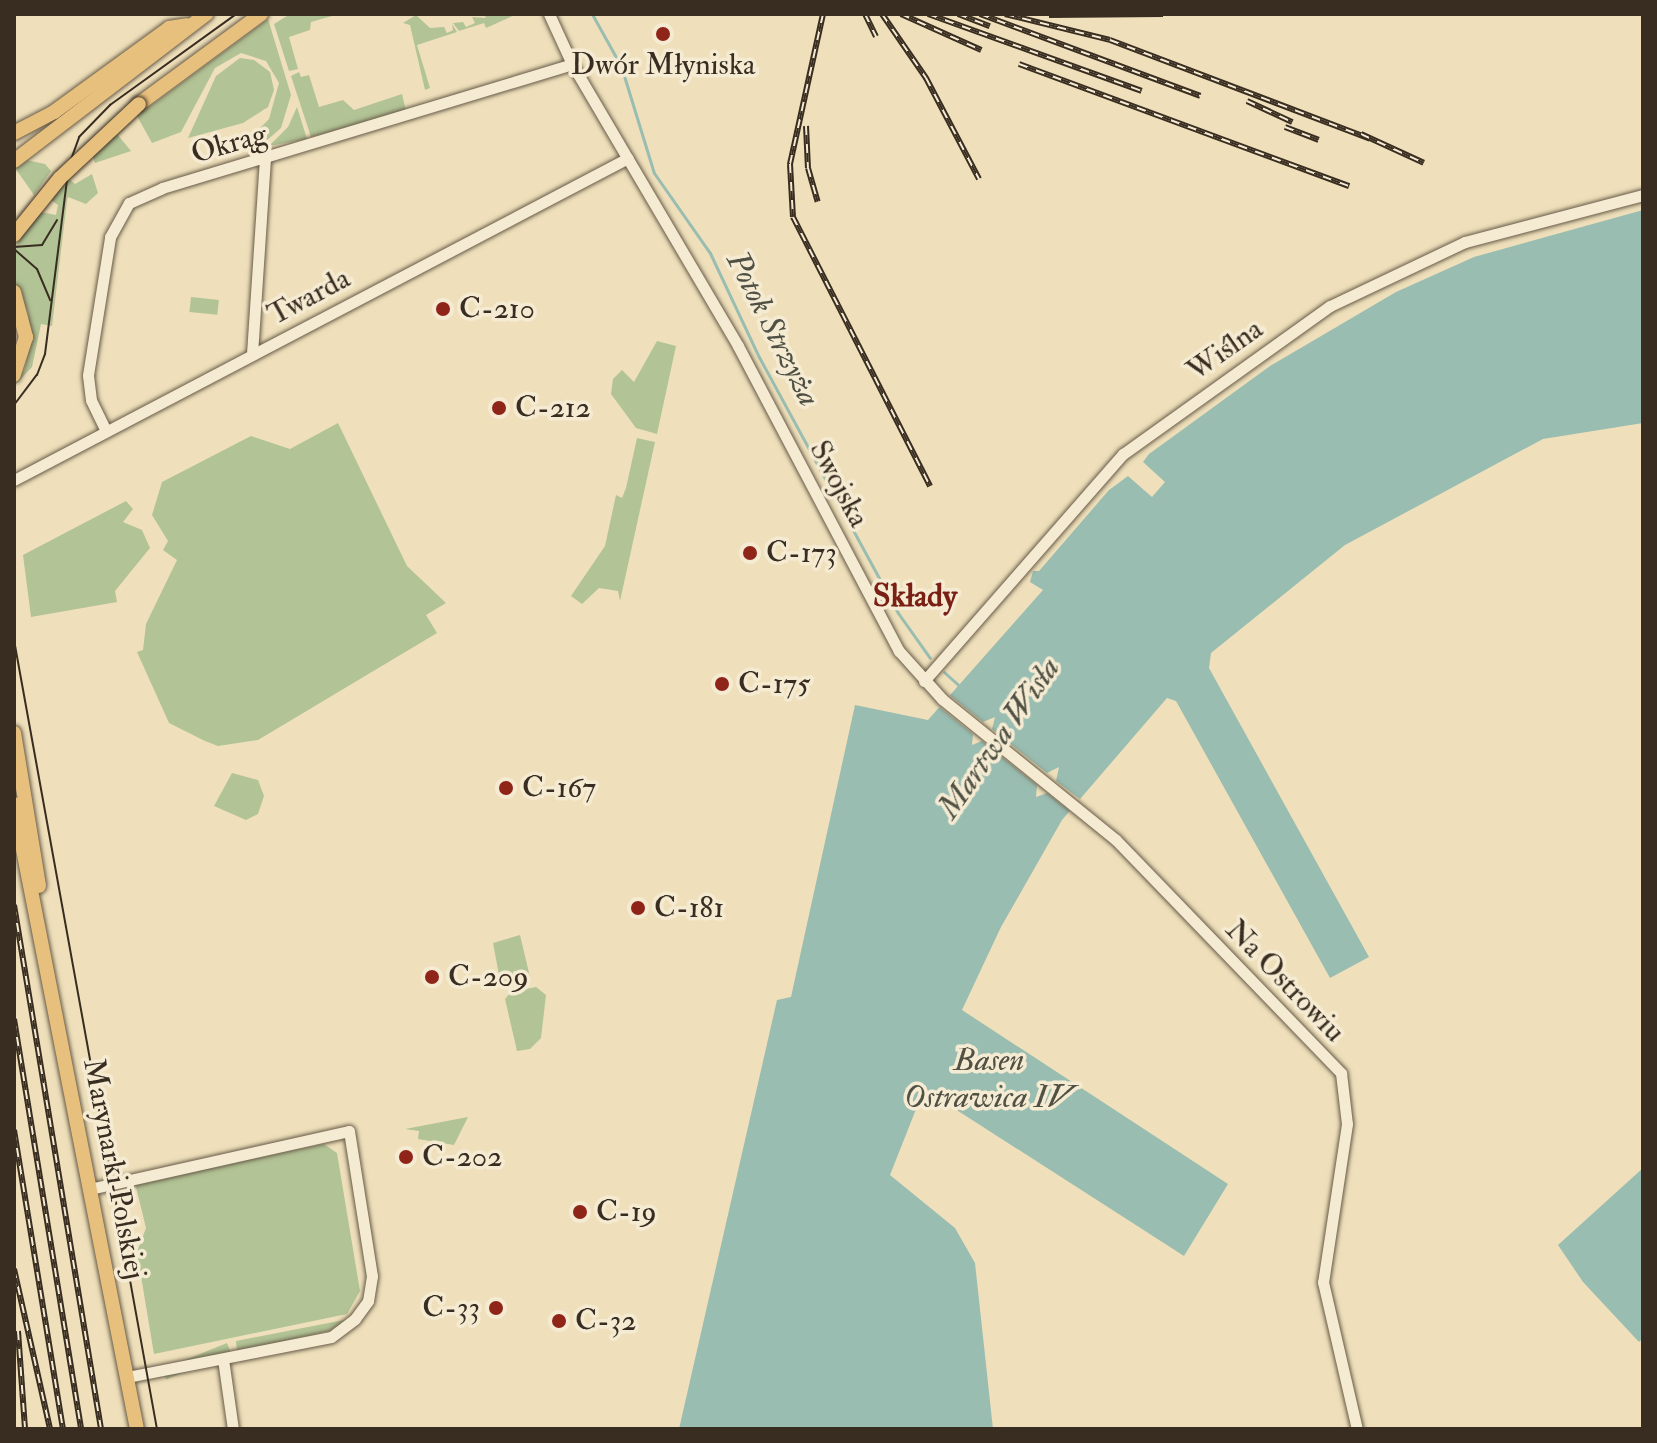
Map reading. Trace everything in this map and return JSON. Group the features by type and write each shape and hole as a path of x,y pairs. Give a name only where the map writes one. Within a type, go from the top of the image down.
{"main road":[{"path":"14,161 206,14"},
{"path":"14,235 60,178 139,104 261,14"},
{"path":"14,133 54,112 169,28 192,24"},
{"path":"14,292 26,337 14,375"},
{"name":"Marynarki Polskiej","path":"14,733 38,883 38,920"},
{"name":"Marynarki Polskiej","path":"14,804 137,1429"}],"street":[{"name":"Swojska","path":"549,14 572,64 738,346 891,639 924,681"},
{"name":"Okrąg","path":"106,431 91,400 90,361 110,237 129,203 572,64"},
{"name":"Twarda","path":"14,480 628,158"},
{"path":"252,354 265,159"},
{"name":"Wiślna","path":"924,681 1123,454 1330,306 1465,242 1643,195"},
{"name":"Na Ostrowiu","path":"924,681 1124,848 1341,1073 1347,1096 1344,1150 1323,1256 1323,1282 1357,1429"},
{"path":"90,1189 349,1131 372,1267 365,1307 331,1337 128,1377"},
{"path":"223,1359 233,1429"}],"green space":[{"path":"290,14 339,14 311,22 310,30 289,37 298,69 289,71 274,24"},
{"path":"484,14 517,14 486,28 484,23 459,31 453,23 463,22 466,27 475,23 472,17 486,18"},
{"path":"416,15 430,28 444,27 447,33 453,30 452,24 457,32 417,45 430,88 425,90 410,25 403,23"},
{"path":"268,19 291,95 281,128 265,142 253,135 269,119 279,83 266,61 241,53 215,68 181,132 152,143 137,116"},
{"path":"240,58 254,60 270,72 274,90 268,107 243,123 188,138 216,76"},
{"path":"299,72 301,77 309,75 319,107 343,100 354,110 402,94 406,111 311,137 291,76"},
{"path":"297,107 307,139 269,146 288,127"},
{"path":"117,134 131,151 95,163 93,157"},
{"path":"26,160 45,164 51,171 34,195 15,168"},
{"path":"92,174 98,193 86,204 68,197 52,326 41,324 32,367 14,386 25,369 31,340 28,312 14,282 14,248 41,212 56,215 58,205 51,200 69,179 75,184"},
{"path":"191,297 219,300 217,315 189,312"},
{"path":"657,341 676,346 657,434 636,428 611,394 613,379 622,370 634,382"},
{"path":"338,423 407,566 446,603 426,615 437,633 258,740 218,746 205,741 169,723 137,652 143,650 146,624 177,560 163,550 168,541 152,515 162,482 251,436 290,449"},
{"path":"637,438 655,442 620,601 618,591 599,588 582,604 571,596 605,546 616,495 622,498 626,488"},
{"path":"126,501 133,509 123,522 142,530 150,548 115,591 117,602 31,617 23,555"},
{"path":"232,773 258,780 264,796 258,814 246,820 214,806"},
{"path":"520,935 530,977 506,982 499,975 493,943"},
{"path":"536,987 546,995 541,1038 530,1049 517,1051 505,999 511,992"},
{"path":"468,1117 454,1145 418,1139 419,1131 405,1129"},
{"path":"324,1144 337,1153 360,1291 347,1314 154,1354 137,1252 146,1228 135,1183"},
{"path":"349,1319 329,1331 237,1352 236,1341"},
{"path":"227,1343 231,1353 166,1379 162,1369"}],"water":[{"path":"1643,210 1643,423 1543,439 1345,545 1211,653 1209,668 1369,957 1330,978 1176,701 1167,698 1062,820 1001,927 962,1010 1228,1184 1184,1256 924,1089 890,1175 955,1228 975,1263 993,1429 679,1429 777,1000 791,997 855,705 928,720 1043,590 1030,582 1033,571 1039,571 1109,490 1128,476 1152,497 1165,482 1143,462 1149,454 1270,366 1396,292 1474,257"},
{"path":"1643,1168 1643,1338 1639,1342 1583,1282 1558,1245"}],"pier":[{"path":"947,693 983,722 995,717 992,729 1047,773 1059,767 1056,781 1080,799 1071,812 1047,793 1036,797 1037,785 982,741 972,745 973,734 937,705"}],"waterway":[{"name":"Potok Strzyża","path":"592,14 621,66 654,173 710,253 759,357 898,613 930,658"},
{"name":"Potok Strzyża","path":"944,672 962,688"}],"tram line":[{"path":"14,405 37,375 45,354 69,165 79,137 110,105 236,14"},
{"path":"14,247 42,245 57,220"},
{"path":"14,249 37,269 50,300"},
{"path":"14,640 157,1429"}],"railway":[{"path":"823,14 790,164 793,217 930,486"},
{"path":"865,14 876,37"},
{"path":"882,14 926,78 979,179"},
{"path":"901,14 981,50"},
{"path":"928,14 1142,91"},
{"path":"958,14 990,26"},
{"path":"980,14 1200,96"},
{"path":"1005,14 1110,40 1370,139"},
{"path":"1049,15 1163,14"},
{"path":"1019,64 1349,186"},
{"path":"1247,101 1292,122"},
{"path":"806,126 808,168 818,202"},
{"path":"1285,127 1319,140"},
{"path":"1361,134 1424,163"},
{"path":"14,905 101,1429"},
{"path":"14,1019 81,1429"},
{"path":"14,1130 63,1429"},
{"path":"14,1269 50,1429"},
{"path":"18,1331 25,1429"}],"place":[{"name":"Dwór Młyniska","path":"663,34"},
{"name":"C-210","path":"443,309"},
{"name":"C-212","path":"499,408"},
{"name":"C-173","path":"750,553"},
{"name":"C-175","path":"722,684"},
{"name":"C-167","path":"506,788"},
{"name":"C-181","path":"638,908"},
{"name":"C-209","path":"432,977"},
{"name":"C-202","path":"406,1157"},
{"name":"C-19","path":"580,1212"},
{"name":"C-33","path":"496,1308"},
{"name":"C-32","path":"559,1321"}],"district":[{"name":"Składy","path":"915,596"}],"water label":[{"name":"Martwa Wisła","path":"999,738"},
{"name":"Basen Ostrawica IV","path":"989,1080"}]}
